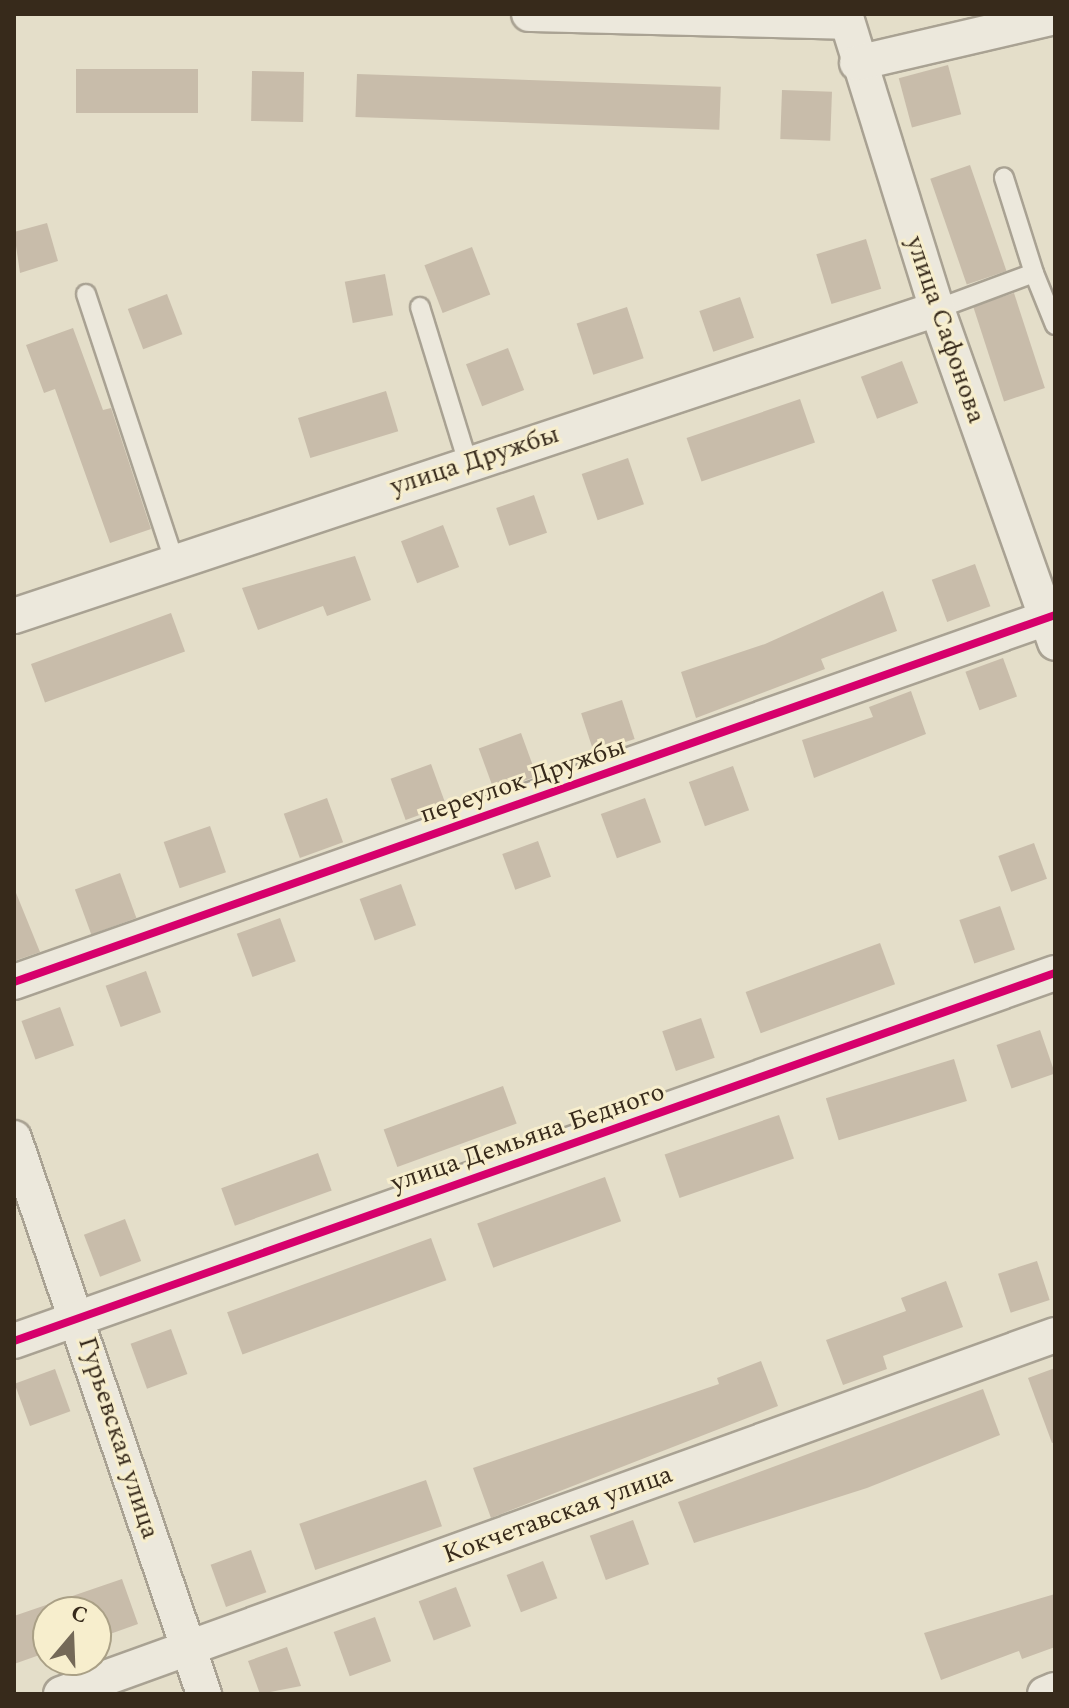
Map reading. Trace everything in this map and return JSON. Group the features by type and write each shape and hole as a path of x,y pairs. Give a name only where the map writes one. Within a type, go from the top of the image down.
{"street":[{"path":"529,14 846,18"},
{"path":"857,63 1055,17"},
{"name":"улица Сафонова","path":"846,18 857,63 937,309 1052,625"},
{"name":"улица Дружбы","path":"14,616 174,560 937,309"},
{"name":"переулок Дружбы","path":"14,982 1052,625"},
{"name":"улица Демьяна Бедного","path":"14,1341 1055,973"},
{"name":"Гурьевская улица","path":"14,1138 79,1318 204,1694"},
{"name":"Кокчетавская улица","path":"61,1694 1055,1335"},
{"path":"1045,1694 1055,1690"}],"lane":[{"path":"1004,178 1034,273 1055,325"},
{"path":"937,309 1034,273"},
{"path":"86,294 174,560"},
{"path":"420,307 468,463"}],"building":[{"path":"948,65 961,114 912,127 899,78"},
{"path":"76,69 198,69 198,113 76,113"},
{"path":"252,71 304,72 303,122 251,121"},
{"path":"357,74 721,87 719,130 355,117"},
{"path":"782,90 832,92 830,141 780,139"},
{"path":"970,165 1006,271 967,285 930,179"},
{"path":"47,223 58,261 20,273 14,232"},
{"path":"866,239 881,289 831,304 816,254"},
{"path":"472,247 490,295 443,313 424,265"},
{"path":"385,274 393,315 353,323 345,282"},
{"path":"1014,293 1045,388 1004,401 973,306"},
{"path":"167,294 182,334 143,349 128,309"},
{"path":"740,297 754,338 713,352 699,311"},
{"path":"627,307 644,358 593,375 577,323"},
{"path":"73,328 103,410 111,408 151,529 110,543 55,389 44,393 26,345"},
{"path":"508,348 524,390 482,406 466,364"},
{"path":"902,361 918,403 877,419 861,377"},
{"path":"386,391 398,431 310,458 298,418"},
{"path":"800,399 815,442 702,482 687,438"},
{"path":"628,458 644,504 598,520 582,474"},
{"path":"534,495 547,533 509,546 496,508"},
{"path":"443,525 459,567 417,583 401,541"},
{"path":"355,556 371,600 327,616 323,606 258,630 242,588"},
{"path":"975,564 990,606 947,622 932,580"},
{"path":"883,591 897,631 821,659 825,669 696,718 681,672 765,644"},
{"path":"171,613 185,652 45,702 31,664"},
{"path":"1003,658 1017,697 979,710 965,672"},
{"path":"911,691 926,734 814,778 802,740 873,717 869,707"},
{"path":"622,700 635,739 594,752 581,713"},
{"path":"521,733 537,776 494,792 479,748"},
{"path":"431,764 446,805 406,820 391,779"},
{"path":"733,766 749,810 705,826 689,782"},
{"path":"327,798 343,842 300,858 284,814"},
{"path":"645,798 661,842 617,858 601,814"},
{"path":"210,826 226,872 180,888 164,842"},
{"path":"538,841 551,877 515,890 502,854"},
{"path":"1034,843 1047,879 1011,892 998,856"},
{"path":"120,873 136,918 91,935 75,889"},
{"path":"401,884 416,925 375,940 360,899"},
{"path":"14,888 40,952 14,961"},
{"path":"1000,906 1015,949 974,963 959,920"},
{"path":"280,918 296,961 253,977 237,934"},
{"path":"880,943 895,984 761,1033 746,992"},
{"path":"146,971 161,1012 121,1027 106,986"},
{"path":"60,1007 74,1046 35,1060 21,1021"},
{"path":"701,1018 715,1058 676,1071 662,1031"},
{"path":"1040,1030 1055,1073 1011,1088 997,1045"},
{"path":"954,1059 967,1101 839,1140 826,1098"},
{"path":"503,1086 517,1124 397,1167 384,1129"},
{"path":"779,1115 794,1158 680,1198 665,1154"},
{"path":"318,1153 332,1191 235,1226 221,1188"},
{"path":"605,1177 621,1221 493,1268 477,1224"},
{"path":"125,1219 141,1261 100,1277 84,1235"},
{"path":"431,1238 446,1280 242,1355 227,1312"},
{"path":"1037,1261 1050,1300 1011,1313 998,1274"},
{"path":"946,1281 963,1327 883,1356 887,1369 843,1385 826,1340 906,1311 901,1298"},
{"path":"171,1329 187,1374 147,1389 131,1344"},
{"path":"761,1361 778,1406 491,1518 473,1468 719,1384 717,1378"},
{"path":"1055,1368 1055,1442 1052,1443 1028,1378"},
{"path":"55,1369 70,1411 30,1426 15,1384"},
{"path":"983,1389 1000,1435 867,1488 694,1543 678,1502"},
{"path":"426,1480 442,1526 315,1570 299,1524"},
{"path":"633,1520 649,1564 606,1580 590,1536"},
{"path":"251,1550 266,1592 226,1607 211,1565"},
{"path":"543,1561 557,1598 521,1612 507,1575"},
{"path":"122,1579 138,1624 112,1633 112,1596 72,1596"},
{"path":"456,1587 471,1626 434,1641 419,1601"},
{"path":"1055,1594 1055,1647 1022,1659 1019,1651 941,1680 924,1633"},
{"path":"32,1610 32,1658 14,1664 14,1616"},
{"path":"375,1617 391,1661 350,1676 334,1632"},
{"path":"287,1647 301,1686 260,1694 248,1661"}],"cycle path":[{"path":"14,982 1055,615"},
{"path":"14,1341 1055,973"}]}
